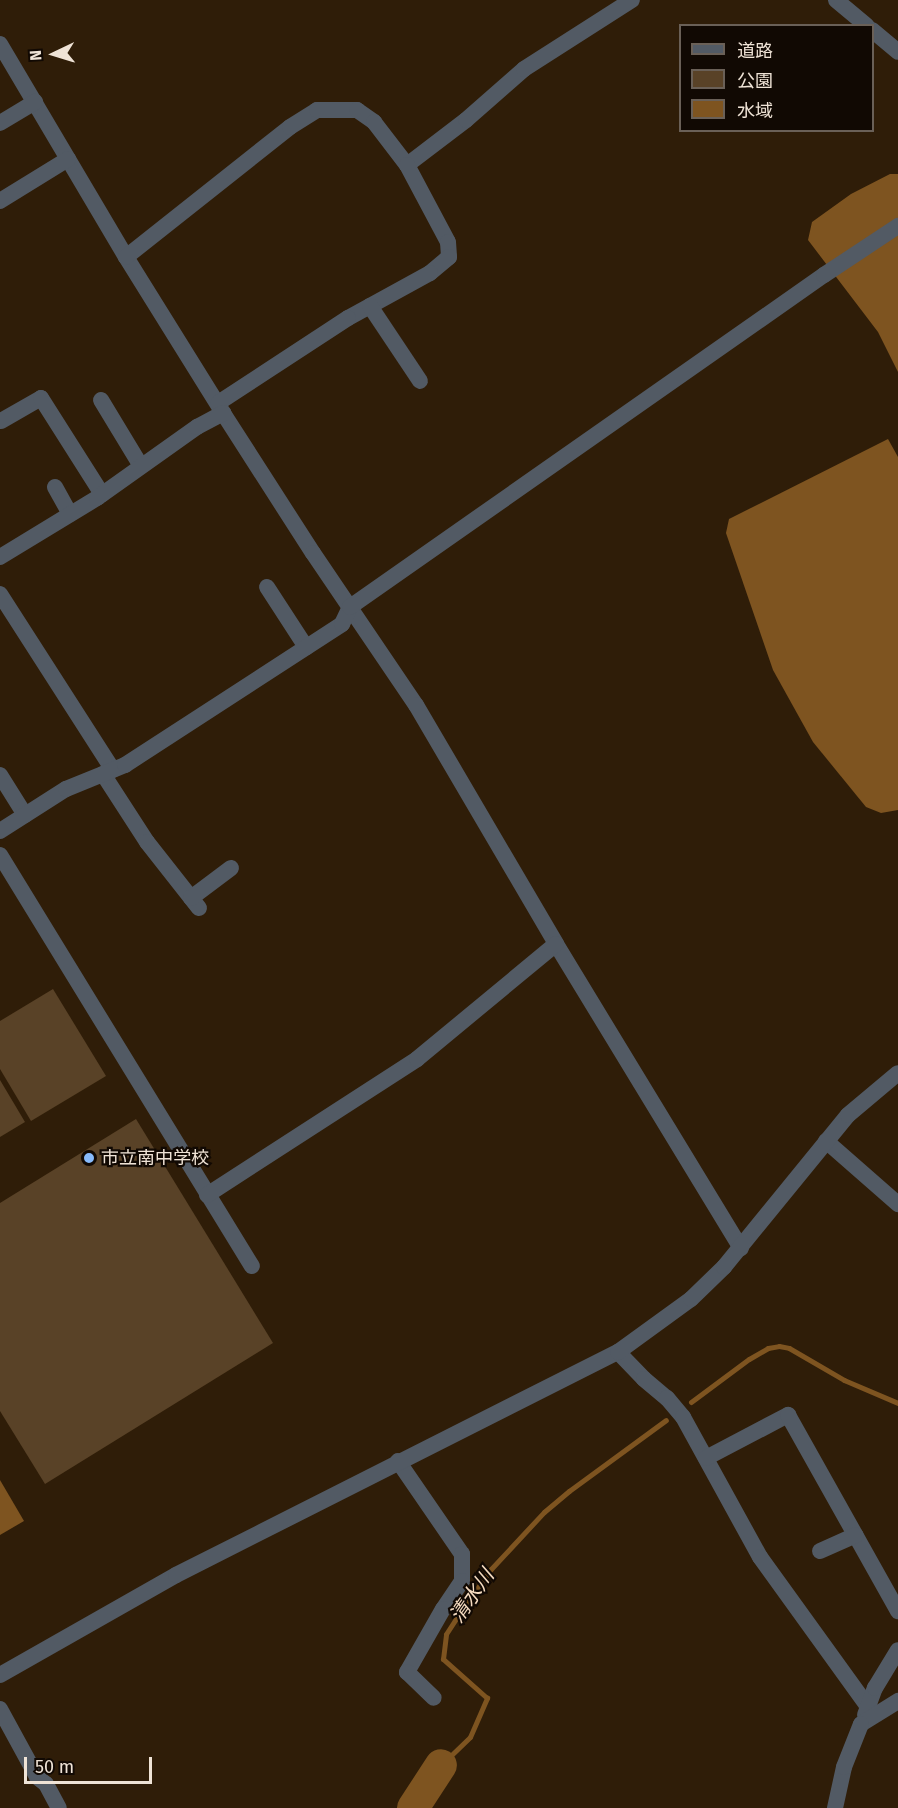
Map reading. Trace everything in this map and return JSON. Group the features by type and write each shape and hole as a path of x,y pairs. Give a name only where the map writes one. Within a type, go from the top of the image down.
{"street":[{"path":"407,165 466,120 524,69 614,5 632,0"},
{"path":"836,0 865,24"},
{"path":"874,31 898,52"},
{"path":"0,44 126,257 221,408 416,705 556,944 741,1248"},
{"path":"0,123 35,102"},
{"path":"0,557 102,494 221,408 370,306 430,273 449,257 448,242 407,165 374,122 357,110 317,110 290,127 126,257"},
{"path":"0,201 69,159"},
{"path":"0,831 66,789 125,765 342,624 350,607 824,274 898,226"},
{"path":"370,306 420,381"},
{"path":"1,421 41,398 102,494"},
{"path":"101,400 141,466"},
{"path":"55,487 70,514"},
{"path":"267,587 306,647"},
{"path":"0,594 108,772 147,842 195,903 231,868"},
{"path":"0,775 25,815"},
{"path":"0,855 252,1266"},
{"path":"207,1195 417,1059 556,944"},
{"path":"0,1675 176,1575 618,1352 691,1299 741,1248 848,1115 898,1073"},
{"path":"826,1142 898,1204"},
{"path":"618,1352 644,1379 667,1398 683,1417 760,1557 868,1707"},
{"path":"706,1458 788,1415 898,1611"},
{"path":"398,1461 462,1554 462,1581 407,1672 434,1698"},
{"path":"820,1551 856,1535"},
{"path":"835,1808 844,1767 875,1688 898,1650"},
{"path":"861,1724 898,1701"},
{"path":"0,1709 36,1777 46,1784 59,1808"}],"green space":[{"path":"53,989 106,1076 31,1121 0,1069 0,1021"},
{"path":"0,1080 25,1122 0,1137"},
{"name":"市立南中学校","path":"136,1119 273,1343 45,1484 0,1411 0,1203"}],"water":[{"path":"890,174 898,174 898,372 878,332 808,240 812,222 851,194"},
{"path":"888,439 898,457 898,810 881,813 866,807 813,742 773,670 726,533 729,519"},
{"path":"0,1480 24,1521 0,1535"}],"waterway":[{"name":"清水川","path":"691,1402 749,1359 768,1348 779,1346 789,1348 844,1380 898,1403"},
{"name":"清水川","path":"441,1765 470,1737 487,1698 443,1659 446,1634 459,1614 491,1569 544,1512 666,1420"},
{"name":"清水川","path":"413,1808 441,1765"}],"place":[{"name":"市立南中学校","path":"89,1158"}]}
